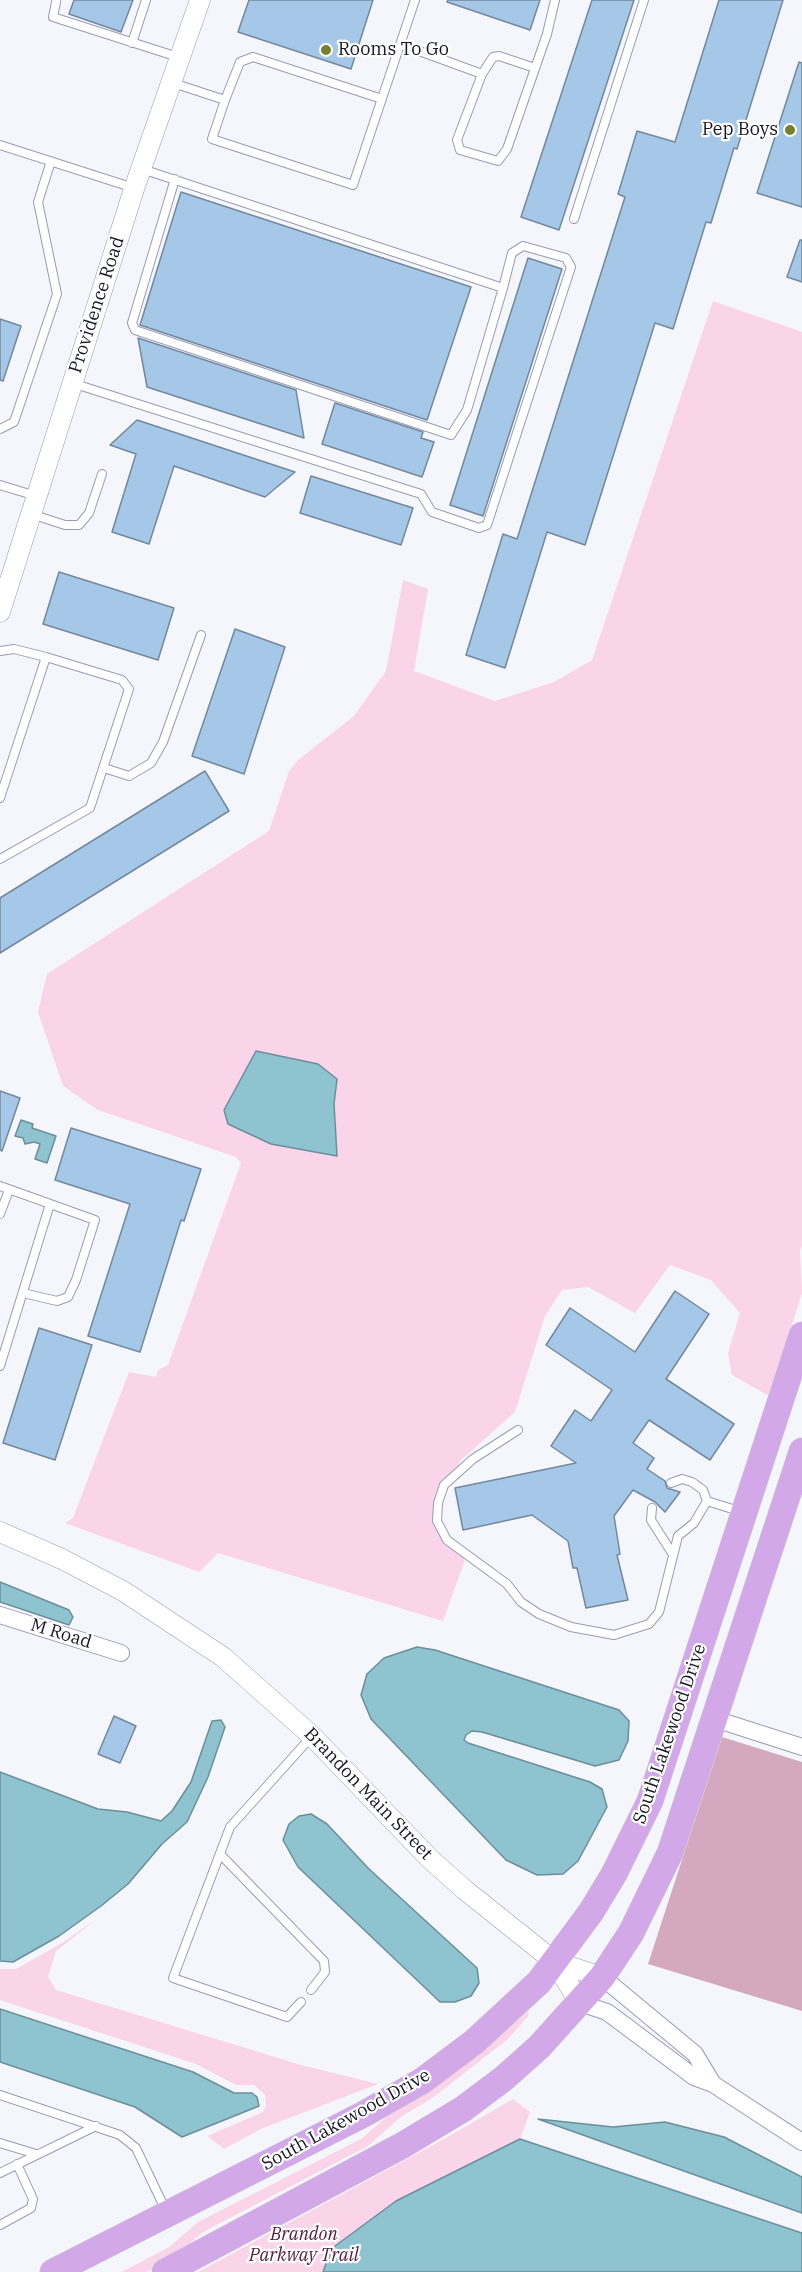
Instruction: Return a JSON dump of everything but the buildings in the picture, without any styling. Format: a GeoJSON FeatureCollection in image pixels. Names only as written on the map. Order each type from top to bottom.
{"type":"FeatureCollection","features":[{"type":"Feature","properties":{"kind":"main road","name":"South Lakewood Drive"},"geometry":{"type":"LineString","coordinates":[[52,2272],[355,2119],[422,2081],[474,2042],[521,2001],[555,1962],[591,1912],[614,1874],[650,1801],[802,1335]]}},
{"type":"Feature","properties":{"kind":"main road","name":"South Lakewood Drive"},"geometry":{"type":"LineString","coordinates":[[165,2272],[403,2145],[463,2109],[521,2064],[602,1977],[631,1933],[670,1853],[802,1451]]}},
{"type":"Feature","properties":{"kind":"street","name":"Providence Road"},"geometry":{"type":"LineString","coordinates":[[0,612],[134,189],[182,58],[200,0]]}},
{"type":"Feature","properties":{"kind":"street","name":"Brandon Main Street"},"geometry":{"type":"LineString","coordinates":[[0,1532],[103,1580],[175,1623],[260,1687],[312,1736],[430,1859],[465,1890],[555,1962],[602,1977],[696,2054],[713,2084]]}},
{"type":"Feature","properties":{"kind":"street","name":"M Road"},"geometry":{"type":"LineString","coordinates":[[0,1615],[121,1653]]}},
{"type":"Feature","properties":{"kind":"street"},"geometry":{"type":"LineString","coordinates":[[715,1719],[802,1747]]}},
{"type":"Feature","properties":{"kind":"street"},"geometry":{"type":"LineString","coordinates":[[555,1962],[580,2002]]}},
{"type":"Feature","properties":{"kind":"street","name":"Brandon Main Street"},"geometry":{"type":"LineString","coordinates":[[580,2002],[607,2012],[694,2077],[713,2084],[802,2142]]}},
{"type":"Feature","properties":{"kind":"lane"},"geometry":{"type":"LineString","coordinates":[[132,43],[146,0]]}},
{"type":"Feature","properties":{"kind":"lane"},"geometry":{"type":"LineString","coordinates":[[382,99],[253,57],[240,62],[212,139],[353,185],[382,99],[400,44],[415,0]]}},
{"type":"Feature","properties":{"kind":"lane"},"geometry":{"type":"LineString","coordinates":[[535,68],[499,56],[493,57],[482,74],[457,140],[460,150],[498,161],[507,150],[535,68],[555,0]]}},
{"type":"Feature","properties":{"kind":"lane"},"geometry":{"type":"LineString","coordinates":[[574,219],[644,0]]}},
{"type":"Feature","properties":{"kind":"lane"},"geometry":{"type":"LineString","coordinates":[[56,2],[53,17],[182,58]]}},
{"type":"Feature","properties":{"kind":"lane"},"geometry":{"type":"LineString","coordinates":[[400,44],[482,74]]}},
{"type":"Feature","properties":{"kind":"lane"},"geometry":{"type":"LineString","coordinates":[[173,83],[225,100]]}},
{"type":"Feature","properties":{"kind":"lane"},"geometry":{"type":"LineString","coordinates":[[0,145],[134,189]]}},
{"type":"Feature","properties":{"kind":"lane"},"geometry":{"type":"LineString","coordinates":[[0,429],[14,422],[57,294],[38,202],[51,161]]}},
{"type":"Feature","properties":{"kind":"lane"},"geometry":{"type":"LineString","coordinates":[[142,168],[503,288]]}},
{"type":"Feature","properties":{"kind":"lane"},"geometry":{"type":"LineString","coordinates":[[72,383],[421,494],[432,512],[479,528],[487,525],[571,267],[566,258],[523,246],[512,254],[466,410],[451,435],[135,330],[132,323],[175,179]]}},
{"type":"Feature","properties":{"kind":"lane"},"geometry":{"type":"LineString","coordinates":[[0,485],[65,525],[80,525],[89,513],[102,474]]}},
{"type":"Feature","properties":{"kind":"lane"},"geometry":{"type":"LineString","coordinates":[[104,768],[129,776],[154,758],[163,742],[201,635]]}},
{"type":"Feature","properties":{"kind":"lane"},"geometry":{"type":"LineString","coordinates":[[0,651],[14,649],[46,657],[122,680],[129,689],[90,808],[0,859]]}},
{"type":"Feature","properties":{"kind":"lane"},"geometry":{"type":"LineString","coordinates":[[0,798],[46,657]]}},
{"type":"Feature","properties":{"kind":"lane"},"geometry":{"type":"LineString","coordinates":[[0,1186],[95,1220],[76,1280],[68,1297],[57,1301],[23,1293]]}},
{"type":"Feature","properties":{"kind":"lane"},"geometry":{"type":"LineString","coordinates":[[0,1214],[9,1190]]}},
{"type":"Feature","properties":{"kind":"lane"},"geometry":{"type":"LineString","coordinates":[[0,1366],[3,1349],[50,1204]]}},
{"type":"Feature","properties":{"kind":"lane"},"geometry":{"type":"LineString","coordinates":[[518,1430],[473,1459],[444,1485],[438,1503],[437,1521],[447,1540],[507,1584],[521,1602],[539,1614],[560,1623],[614,1635],[649,1624],[659,1612],[678,1536],[694,1522],[707,1501]]}},
{"type":"Feature","properties":{"kind":"lane"},"geometry":{"type":"LineString","coordinates":[[671,1483],[682,1479],[692,1482],[703,1490],[707,1501]]}},
{"type":"Feature","properties":{"kind":"lane"},"geometry":{"type":"LineString","coordinates":[[707,1501],[744,1513]]}},
{"type":"Feature","properties":{"kind":"lane"},"geometry":{"type":"LineString","coordinates":[[652,1508],[651,1520],[672,1553]]}},
{"type":"Feature","properties":{"kind":"lane"},"geometry":{"type":"LineString","coordinates":[[301,2002],[287,2017],[173,1978],[230,1827],[312,1736]]}},
{"type":"Feature","properties":{"kind":"lane"},"geometry":{"type":"LineString","coordinates":[[220,1854],[324,1961],[326,1972],[310,1990]]}},
{"type":"Feature","properties":{"kind":"lane"},"geometry":{"type":"LineString","coordinates":[[0,2095],[120,2135],[136,2148],[168,2214]]}},
{"type":"Feature","properties":{"kind":"lane"},"geometry":{"type":"LineString","coordinates":[[0,2173],[96,2126]]}},
{"type":"Feature","properties":{"kind":"lane"},"geometry":{"type":"LineString","coordinates":[[0,2143],[36,2154]]}},
{"type":"Feature","properties":{"kind":"lane"},"geometry":{"type":"LineString","coordinates":[[0,2225],[31,2208],[33,2199],[17,2164]]}},
{"type":"Feature","properties":{"kind":"green space"},"geometry":{"type":"Polygon","coordinates":[[[713,301],[802,332],[802,1245],[800,1251],[802,1293],[769,1396],[732,1375],[728,1353],[740,1313],[711,1280],[670,1265],[635,1313],[588,1287],[562,1290],[545,1316],[515,1412],[460,1461],[446,1488],[434,1524],[465,1560],[443,1621],[218,1553],[199,1572],[65,1523],[73,1518],[129,1372],[156,1377],[158,1370],[168,1365],[241,1163],[236,1157],[98,1110],[63,1086],[38,1012],[47,974],[269,831],[289,771],[298,760],[354,716],[386,671],[403,580],[428,589],[414,671],[495,701],[554,682],[592,660],[713,301]],[[256,1051],[271,1144],[337,1156],[334,1104],[337,1079],[318,1064],[256,1051]]]}},
{"type":"Feature","properties":{"kind":"green space"},"geometry":{"type":"Polygon","coordinates":[[[98,1918],[56,1951],[48,1977],[56,1990],[301,2065],[378,2084],[263,2128],[224,2149],[207,2136],[263,2112],[266,2106],[265,2095],[254,2085],[236,2085],[196,2064],[0,2000],[0,1969],[16,1969],[62,1943],[98,1918]]]}},
{"type":"Feature","properties":{"kind":"green space"},"geometry":{"type":"Polygon","coordinates":[[[529,2011],[528,2016],[508,2039],[431,2099],[402,2116],[368,2146],[203,2232],[172,2259],[147,2272],[121,2272],[168,2248],[198,2222],[361,2139],[396,2109],[472,2058],[529,2011]]]}},
{"type":"Feature","properties":{"kind":"green space","name":"Brandon Parkway Trail"},"geometry":{"type":"Polygon","coordinates":[[[513,2099],[530,2112],[520,2139],[396,2201],[323,2272],[198,2272],[444,2139],[513,2099]]]}},
{"type":"Feature","properties":{"kind":"shaded area"},"geometry":{"type":"Polygon","coordinates":[[[722,1737],[802,1762],[802,2011],[648,1964],[722,1737]]]}},
{"type":"Feature","properties":{"kind":"water"},"geometry":{"type":"Polygon","coordinates":[[[256,1051],[318,1064],[337,1079],[334,1104],[337,1156],[271,1144],[228,1124],[224,1110],[256,1051]]]}},
{"type":"Feature","properties":{"kind":"water"},"geometry":{"type":"Polygon","coordinates":[[[21,1120],[33,1124],[32,1128],[56,1136],[47,1163],[35,1159],[40,1144],[34,1142],[25,1144],[23,1138],[15,1136],[21,1120]]]}},
{"type":"Feature","properties":{"kind":"water"},"geometry":{"type":"Polygon","coordinates":[[[0,1582],[69,1610],[73,1617],[69,1625],[0,1602],[0,1582]]]}},
{"type":"Feature","properties":{"kind":"water"},"geometry":{"type":"Polygon","coordinates":[[[417,1647],[435,1650],[619,1710],[629,1721],[628,1741],[619,1760],[595,1766],[482,1732],[472,1731],[466,1735],[464,1740],[468,1743],[590,1782],[602,1789],[607,1807],[578,1861],[563,1874],[537,1875],[506,1860],[371,1719],[361,1695],[367,1674],[384,1658],[417,1647]]]}},
{"type":"Feature","properties":{"kind":"water"},"geometry":{"type":"Polygon","coordinates":[[[221,1720],[225,1727],[208,1777],[187,1822],[162,1844],[128,1884],[101,1906],[59,1936],[13,1962],[0,1961],[0,1772],[98,1809],[127,1812],[161,1821],[172,1811],[191,1782],[212,1721],[221,1720]]]}},
{"type":"Feature","properties":{"kind":"water"},"geometry":{"type":"Polygon","coordinates":[[[311,1814],[327,1824],[369,1869],[477,1968],[479,1983],[471,1996],[455,2002],[440,2002],[298,1867],[283,1840],[289,1824],[299,1816],[311,1814]]]}},
{"type":"Feature","properties":{"kind":"water"},"geometry":{"type":"Polygon","coordinates":[[[0,2009],[193,2072],[234,2093],[252,2093],[257,2097],[259,2106],[182,2137],[135,2107],[0,2062],[0,2009]]]}},
{"type":"Feature","properties":{"kind":"water"},"geometry":{"type":"Polygon","coordinates":[[[538,2119],[613,2127],[665,2122],[724,2137],[802,2177],[802,2213],[538,2119]]]}},
{"type":"Feature","properties":{"kind":"water"},"geometry":{"type":"Polygon","coordinates":[[[520,2139],[802,2233],[802,2272],[323,2272],[331,2249],[396,2201],[520,2139]]]}},
{"type":"Feature","properties":{"kind":"place","name":"Rooms To Go"},"geometry":{"type":"Point","coordinates":[326,50]}},
{"type":"Feature","properties":{"kind":"place","name":"Pep Boys"},"geometry":{"type":"Point","coordinates":[790,130]}}]}
